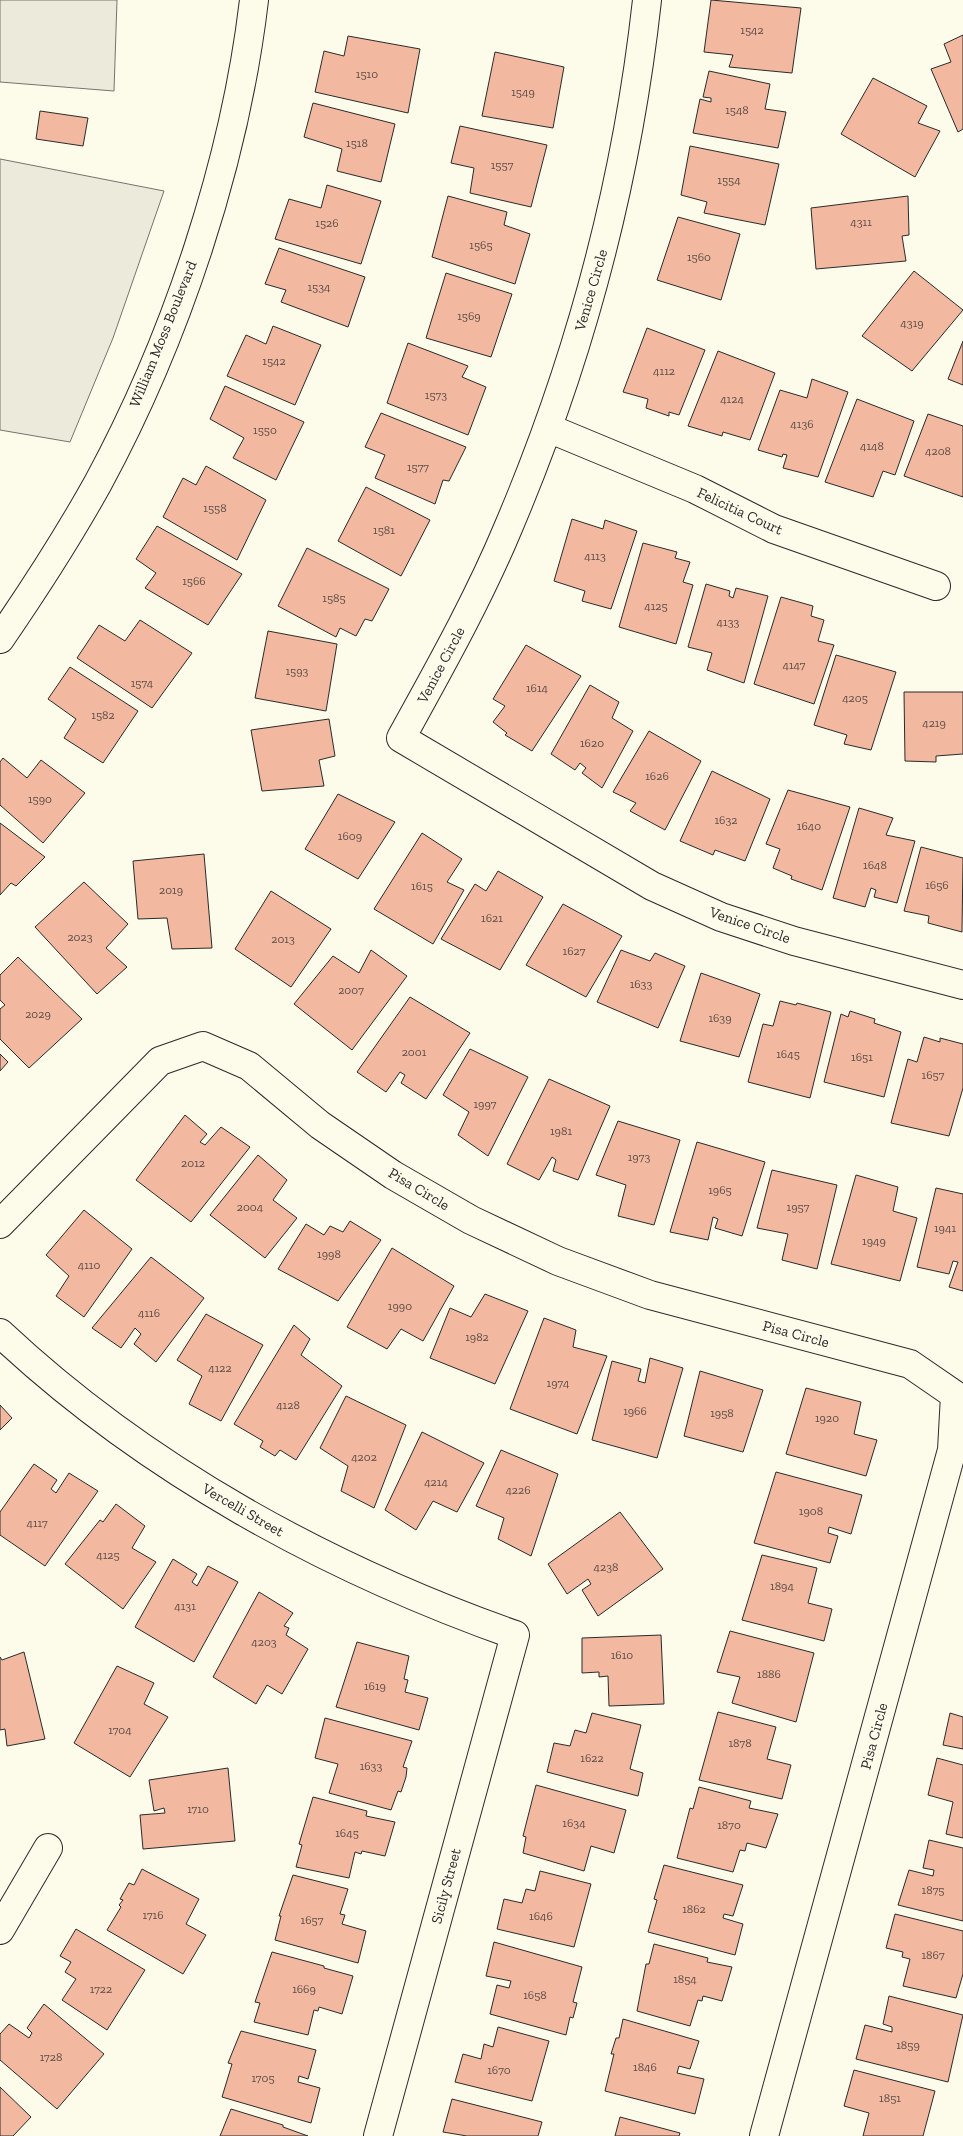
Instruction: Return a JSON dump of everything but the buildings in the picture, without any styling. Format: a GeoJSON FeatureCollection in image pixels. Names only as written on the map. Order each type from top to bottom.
{"type":"FeatureCollection","features":[{"type":"Feature","properties":{"kind":"street","name":"William Moss Boulevard"},"geometry":{"type":"LineString","coordinates":[[0,639],[45,573],[98,482],[137,403],[177,306],[211,206],[230,133],[254,0]]}},
{"type":"Feature","properties":{"kind":"street","name":"Venice Circle"},"geometry":{"type":"LineString","coordinates":[[647,0],[641,59],[621,173],[594,282],[548,428],[508,528],[457,637],[401,738],[652,886],[721,917],[794,940],[963,985]]}},
{"type":"Feature","properties":{"kind":"street","name":"Felicitia Court"},"geometry":{"type":"LineString","coordinates":[[548,428],[695,489],[774,529],[936,586]]}},
{"type":"Feature","properties":{"kind":"street","name":"Pisa Circle"},"geometry":{"type":"LineString","coordinates":[[0,1224],[160,1061],[203,1046],[249,1066],[320,1125],[393,1175],[471,1220],[558,1261],[650,1295],[910,1364],[955,1395],[952,1450],[764,2136]]}},
{"type":"Feature","properties":{"kind":"street","name":"Vercelli Street"},"geometry":{"type":"LineString","coordinates":[[0,1333],[96,1413],[184,1476],[278,1532],[377,1581],[515,1635]]}},
{"type":"Feature","properties":{"kind":"street","name":"Sicily Street"},"geometry":{"type":"LineString","coordinates":[[378,2136],[515,1635]]}},
{"type":"Feature","properties":{"kind":"street"},"geometry":{"type":"LineString","coordinates":[[0,1930],[48,1848]]}},
{"type":"Feature","properties":{"kind":"shaded area"},"geometry":{"type":"Polygon","coordinates":[[[0,0],[117,0],[114,91],[0,82],[0,0]]]}},
{"type":"Feature","properties":{"kind":"shaded area"},"geometry":{"type":"Polygon","coordinates":[[[0,159],[164,191],[113,338],[70,442],[0,430],[0,159]]]}}]}
